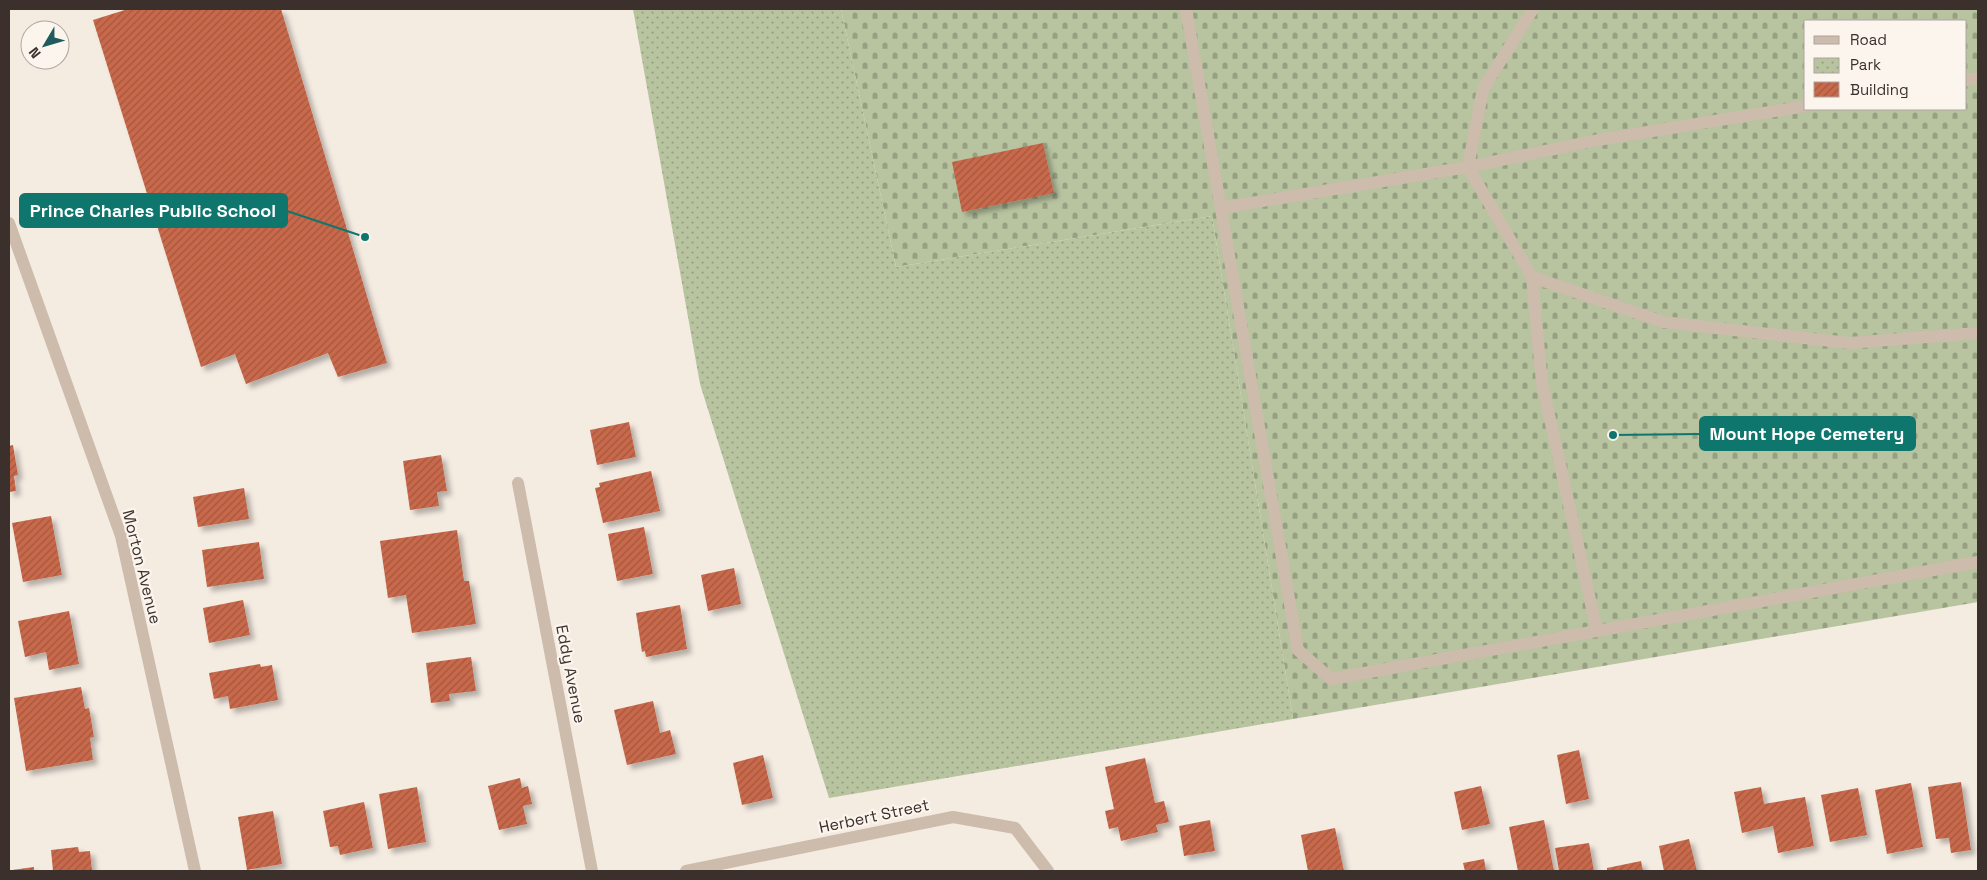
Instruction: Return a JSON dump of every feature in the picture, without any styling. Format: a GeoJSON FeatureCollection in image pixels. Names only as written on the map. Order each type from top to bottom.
{"type":"FeatureCollection","features":[{"type":"Feature","properties":{"kind":"street"},"geometry":{"type":"LineString","coordinates":[[1186,9],[1298,650],[1331,679],[1978,562]]}},
{"type":"Feature","properties":{"kind":"street"},"geometry":{"type":"LineString","coordinates":[[1533,9],[1483,89],[1468,166],[1532,277],[1542,383],[1597,631]]}},
{"type":"Feature","properties":{"kind":"street"},"geometry":{"type":"LineString","coordinates":[[1221,208],[1468,166],[1598,140],[1804,106]]}},
{"type":"Feature","properties":{"kind":"street","name":"Morton Avenue"},"geometry":{"type":"LineString","coordinates":[[9,223],[120,536],[195,871]]}},
{"type":"Feature","properties":{"kind":"street"},"geometry":{"type":"LineString","coordinates":[[1532,277],[1663,322],[1849,343],[1978,333]]}},
{"type":"Feature","properties":{"kind":"street","name":"Eddy Avenue"},"geometry":{"type":"LineString","coordinates":[[518,483],[592,871]]}},
{"type":"Feature","properties":{"kind":"street","name":"Herbert Street"},"geometry":{"type":"LineString","coordinates":[[686,871],[953,817],[1015,828],[1048,871]]}},
{"type":"Feature","properties":{"kind":"green space"},"geometry":{"type":"Polygon","coordinates":[[[633,9],[841,9],[896,267],[1212,216],[1293,719],[829,798],[700,384],[633,9]]]}},
{"type":"Feature","properties":{"kind":"green space"},"geometry":{"type":"Polygon","coordinates":[[[841,9],[1978,9],[1978,602],[1293,719],[1212,216],[896,267],[841,9]]]}},
{"type":"Feature","properties":{"kind":"building"},"geometry":{"type":"Polygon","coordinates":[[[128,9],[281,9],[387,363],[338,377],[328,353],[246,384],[235,354],[201,367],[93,20],[128,9]]]}},
{"type":"Feature","properties":{"kind":"building"},"geometry":{"type":"Polygon","coordinates":[[[1043,143],[1054,193],[962,212],[952,162],[1043,143]]]}},
{"type":"Feature","properties":{"kind":"building"},"geometry":{"type":"Polygon","coordinates":[[[629,422],[636,457],[597,465],[590,430],[629,422]]]}},
{"type":"Feature","properties":{"kind":"building"},"geometry":{"type":"Polygon","coordinates":[[[13,445],[18,475],[14,476],[16,491],[9,492],[9,446],[13,445]]]}},
{"type":"Feature","properties":{"kind":"building"},"geometry":{"type":"Polygon","coordinates":[[[441,455],[447,491],[437,492],[439,506],[410,510],[403,461],[441,455]]]}},
{"type":"Feature","properties":{"kind":"building"},"geometry":{"type":"Polygon","coordinates":[[[651,471],[660,511],[603,523],[595,488],[600,487],[599,483],[651,471]]]}},
{"type":"Feature","properties":{"kind":"building"},"geometry":{"type":"Polygon","coordinates":[[[244,488],[249,519],[198,527],[193,497],[244,488]]]}},
{"type":"Feature","properties":{"kind":"building"},"geometry":{"type":"Polygon","coordinates":[[[51,516],[62,575],[23,582],[12,523],[51,516]]]}},
{"type":"Feature","properties":{"kind":"building"},"geometry":{"type":"Polygon","coordinates":[[[644,527],[653,574],[617,581],[608,534],[644,527]]]}},
{"type":"Feature","properties":{"kind":"building"},"geometry":{"type":"Polygon","coordinates":[[[457,530],[464,581],[469,581],[476,624],[412,633],[406,595],[388,598],[380,541],[457,530]]]}},
{"type":"Feature","properties":{"kind":"building"},"geometry":{"type":"Polygon","coordinates":[[[259,542],[264,579],[207,587],[202,550],[259,542]]]}},
{"type":"Feature","properties":{"kind":"building"},"geometry":{"type":"Polygon","coordinates":[[[734,568],[741,604],[708,611],[701,575],[734,568]]]}},
{"type":"Feature","properties":{"kind":"building"},"geometry":{"type":"Polygon","coordinates":[[[243,600],[250,635],[209,643],[203,608],[243,600]]]}},
{"type":"Feature","properties":{"kind":"building"},"geometry":{"type":"Polygon","coordinates":[[[680,605],[687,649],[646,657],[645,651],[642,652],[636,613],[680,605]]]}},
{"type":"Feature","properties":{"kind":"building"},"geometry":{"type":"Polygon","coordinates":[[[69,611],[79,664],[49,670],[46,652],[25,657],[18,621],[69,611]]]}},
{"type":"Feature","properties":{"kind":"building"},"geometry":{"type":"Polygon","coordinates":[[[471,657],[476,691],[449,694],[450,701],[431,703],[426,663],[471,657]]]}},
{"type":"Feature","properties":{"kind":"building"},"geometry":{"type":"Polygon","coordinates":[[[260,664],[261,667],[272,665],[278,700],[230,709],[228,696],[214,699],[209,673],[260,664]]]}},
{"type":"Feature","properties":{"kind":"building"},"geometry":{"type":"Polygon","coordinates":[[[81,687],[85,709],[89,708],[94,737],[90,738],[93,760],[26,771],[14,698],[81,687]]]}},
{"type":"Feature","properties":{"kind":"building"},"geometry":{"type":"Polygon","coordinates":[[[653,701],[660,733],[670,730],[676,754],[627,765],[614,710],[653,701]]]}},
{"type":"Feature","properties":{"kind":"building"},"geometry":{"type":"Polygon","coordinates":[[[1579,750],[1589,799],[1566,804],[1557,755],[1579,750]]]}},
{"type":"Feature","properties":{"kind":"building"},"geometry":{"type":"Polygon","coordinates":[[[763,755],[773,798],[742,805],[733,763],[763,755]]]}},
{"type":"Feature","properties":{"kind":"building"},"geometry":{"type":"Polygon","coordinates":[[[1145,758],[1155,803],[1164,801],[1169,822],[1156,825],[1158,832],[1121,841],[1118,827],[1109,829],[1105,811],[1114,809],[1105,767],[1145,758]]]}},
{"type":"Feature","properties":{"kind":"building"},"geometry":{"type":"Polygon","coordinates":[[[520,778],[522,788],[528,786],[532,804],[523,806],[527,824],[499,830],[488,786],[520,778]]]}},
{"type":"Feature","properties":{"kind":"building"},"geometry":{"type":"Polygon","coordinates":[[[1961,782],[1971,850],[1951,853],[1949,838],[1936,839],[1928,787],[1961,782]]]}},
{"type":"Feature","properties":{"kind":"building"},"geometry":{"type":"Polygon","coordinates":[[[1911,783],[1923,847],[1887,854],[1875,790],[1911,783]]]}},
{"type":"Feature","properties":{"kind":"building"},"geometry":{"type":"Polygon","coordinates":[[[1481,786],[1490,824],[1462,830],[1454,792],[1481,786]]]}},
{"type":"Feature","properties":{"kind":"building"},"geometry":{"type":"Polygon","coordinates":[[[417,787],[426,842],[388,849],[379,794],[417,787]]]}},
{"type":"Feature","properties":{"kind":"building"},"geometry":{"type":"Polygon","coordinates":[[[1761,787],[1764,804],[1805,797],[1814,846],[1778,853],[1773,826],[1742,833],[1734,792],[1761,787]]]}},
{"type":"Feature","properties":{"kind":"building"},"geometry":{"type":"Polygon","coordinates":[[[1858,788],[1867,835],[1830,842],[1821,795],[1858,788]]]}},
{"type":"Feature","properties":{"kind":"building"},"geometry":{"type":"Polygon","coordinates":[[[364,802],[373,848],[340,855],[338,846],[330,847],[323,811],[364,802]]]}},
{"type":"Feature","properties":{"kind":"building"},"geometry":{"type":"Polygon","coordinates":[[[273,811],[282,864],[247,870],[238,817],[273,811]]]}},
{"type":"Feature","properties":{"kind":"building"},"geometry":{"type":"Polygon","coordinates":[[[1210,820],[1215,851],[1184,856],[1179,826],[1210,820]]]}},
{"type":"Feature","properties":{"kind":"building"},"geometry":{"type":"Polygon","coordinates":[[[1544,820],[1554,871],[1518,871],[1509,827],[1544,820]]]}},
{"type":"Feature","properties":{"kind":"building"},"geometry":{"type":"Polygon","coordinates":[[[1335,828],[1344,871],[1308,871],[1301,835],[1335,828]]]}},
{"type":"Feature","properties":{"kind":"building"},"geometry":{"type":"Polygon","coordinates":[[[1689,839],[1697,871],[1664,871],[1659,846],[1689,839]]]}},
{"type":"Feature","properties":{"kind":"building"},"geometry":{"type":"Polygon","coordinates":[[[1589,843],[1594,871],[1559,871],[1555,848],[1589,843]]]}},
{"type":"Feature","properties":{"kind":"building"},"geometry":{"type":"Polygon","coordinates":[[[78,847],[79,852],[90,851],[92,871],[53,871],[51,850],[78,847]]]}},
{"type":"Feature","properties":{"kind":"building"},"geometry":{"type":"Polygon","coordinates":[[[1484,859],[1486,871],[1465,871],[1463,863],[1484,859]]]}},
{"type":"Feature","properties":{"kind":"building"},"geometry":{"type":"Polygon","coordinates":[[[1641,861],[1643,871],[1607,871],[1607,868],[1641,861]]]}},
{"type":"Feature","properties":{"kind":"building"},"geometry":{"type":"Polygon","coordinates":[[[34,867],[34,871],[12,871],[12,870],[34,867]]]}},
{"type":"Feature","properties":{"kind":"place","name":"Prince Charles Public School"},"geometry":{"type":"Point","coordinates":[365,237]}},
{"type":"Feature","properties":{"kind":"place","name":"Mount Hope Cemetery"},"geometry":{"type":"Point","coordinates":[1613,435]}}]}
